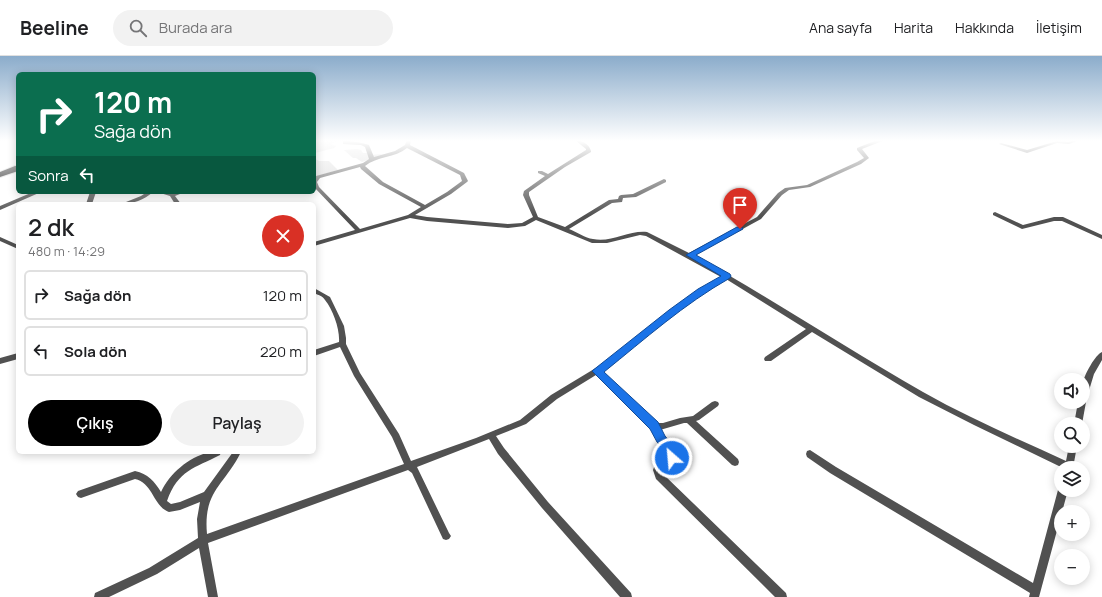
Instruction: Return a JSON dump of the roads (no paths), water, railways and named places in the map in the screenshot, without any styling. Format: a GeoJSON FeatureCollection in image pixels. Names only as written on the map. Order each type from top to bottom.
{"type":"FeatureCollection","features":[{"type":"Feature","properties":{"kind":"highway"},"geometry":{"type":"LineString","coordinates":[[0,170],[14,165]]}},
{"type":"Feature","properties":{"kind":"highway"},"geometry":{"type":"LineString","coordinates":[[0,175],[16,169]]}},
{"type":"Feature","properties":{"kind":"street"},"geometry":{"type":"LineString","coordinates":[[316,179],[359,165]]}},
{"type":"Feature","properties":{"kind":"street"},"geometry":{"type":"LineString","coordinates":[[363,165],[363,168],[382,183],[425,207]]}},
{"type":"Feature","properties":{"kind":"street"},"geometry":{"type":"LineString","coordinates":[[316,243],[410,216],[462,185],[465,178],[462,174],[447,165]]}},
{"type":"Feature","properties":{"kind":"street"},"geometry":{"type":"LineString","coordinates":[[536,218],[526,195],[527,191],[566,165]]}},
{"type":"Feature","properties":{"kind":"street"},"geometry":{"type":"LineString","coordinates":[[690,255],[759,218],[780,194],[787,189],[808,186],[854,165]]}},
{"type":"Feature","properties":{"kind":"street"},"geometry":{"type":"LineString","coordinates":[[540,172],[549,176]]}},
{"type":"Feature","properties":{"kind":"street"},"geometry":{"type":"LineString","coordinates":[[565,228],[611,202],[620,201],[621,197],[634,196],[664,181]]}},
{"type":"Feature","properties":{"kind":"street"},"geometry":{"type":"LineString","coordinates":[[316,186],[360,231]]}},
{"type":"Feature","properties":{"kind":"street"},"geometry":{"type":"LineString","coordinates":[[0,208],[33,194]]}},
{"type":"Feature","properties":{"kind":"street"},"geometry":{"type":"LineString","coordinates":[[129,202],[147,194]]}},
{"type":"Feature","properties":{"kind":"street"},"geometry":{"type":"LineString","coordinates":[[168,194],[175,194]]}},
{"type":"Feature","properties":{"kind":"street"},"geometry":{"type":"LineString","coordinates":[[172,195],[177,202]]}},
{"type":"Feature","properties":{"kind":"street"},"geometry":{"type":"LineString","coordinates":[[995,214],[1022,227],[1054,219],[1063,219],[1102,237]]}},
{"type":"Feature","properties":{"kind":"street"},"geometry":{"type":"LineString","coordinates":[[410,216],[427,219],[508,226],[523,225],[536,218],[565,228],[585,238],[599,242],[643,233],[690,255],[727,276],[811,329],[922,394],[973,421],[1056,461]]}},
{"type":"Feature","properties":{"kind":"street"},"geometry":{"type":"LineString","coordinates":[[0,239],[16,246]]}},
{"type":"Feature","properties":{"kind":"street"},"geometry":{"type":"LineString","coordinates":[[99,597],[119,586],[153,571],[189,547],[204,540],[409,466],[523,422],[548,401],[597,371],[701,291],[727,276]]}},
{"type":"Feature","properties":{"kind":"street"},"geometry":{"type":"LineString","coordinates":[[316,291],[327,297],[340,323],[343,334],[342,344],[357,374],[396,436],[409,466],[415,470],[446,536]]}},
{"type":"Feature","properties":{"kind":"street"},"geometry":{"type":"LineString","coordinates":[[768,359],[811,329]]}},
{"type":"Feature","properties":{"kind":"street"},"geometry":{"type":"LineString","coordinates":[[316,351],[342,344]]}},
{"type":"Feature","properties":{"kind":"street"},"geometry":{"type":"LineString","coordinates":[[1090,379],[1102,355]]}},
{"type":"Feature","properties":{"kind":"street"},"geometry":{"type":"LineString","coordinates":[[0,361],[16,357]]}},
{"type":"Feature","properties":{"kind":"street"},"geometry":{"type":"LineString","coordinates":[[597,371],[654,426],[661,439],[673,453],[672,458],[658,470],[659,476],[782,597]]}},
{"type":"Feature","properties":{"kind":"street"},"geometry":{"type":"LineString","coordinates":[[654,426],[662,428],[682,420],[696,418],[715,404]]}},
{"type":"Feature","properties":{"kind":"street"},"geometry":{"type":"LineString","coordinates":[[688,420],[735,462]]}},
{"type":"Feature","properties":{"kind":"street"},"geometry":{"type":"LineString","coordinates":[[491,435],[501,451],[545,505],[627,597]]}},
{"type":"Feature","properties":{"kind":"street"},"geometry":{"type":"LineString","coordinates":[[162,503],[170,483],[177,474],[198,460],[212,454]]}},
{"type":"Feature","properties":{"kind":"street"},"geometry":{"type":"LineString","coordinates":[[213,597],[204,540],[202,509],[208,495],[232,462],[236,454]]}},
{"type":"Feature","properties":{"kind":"street"},"geometry":{"type":"LineString","coordinates":[[810,454],[846,478],[1035,594],[1061,497]]}},
{"type":"Feature","properties":{"kind":"street"},"geometry":{"type":"LineString","coordinates":[[81,494],[121,479],[135,475],[142,475],[147,479],[162,503],[169,508],[180,506],[208,495]]}}]}
